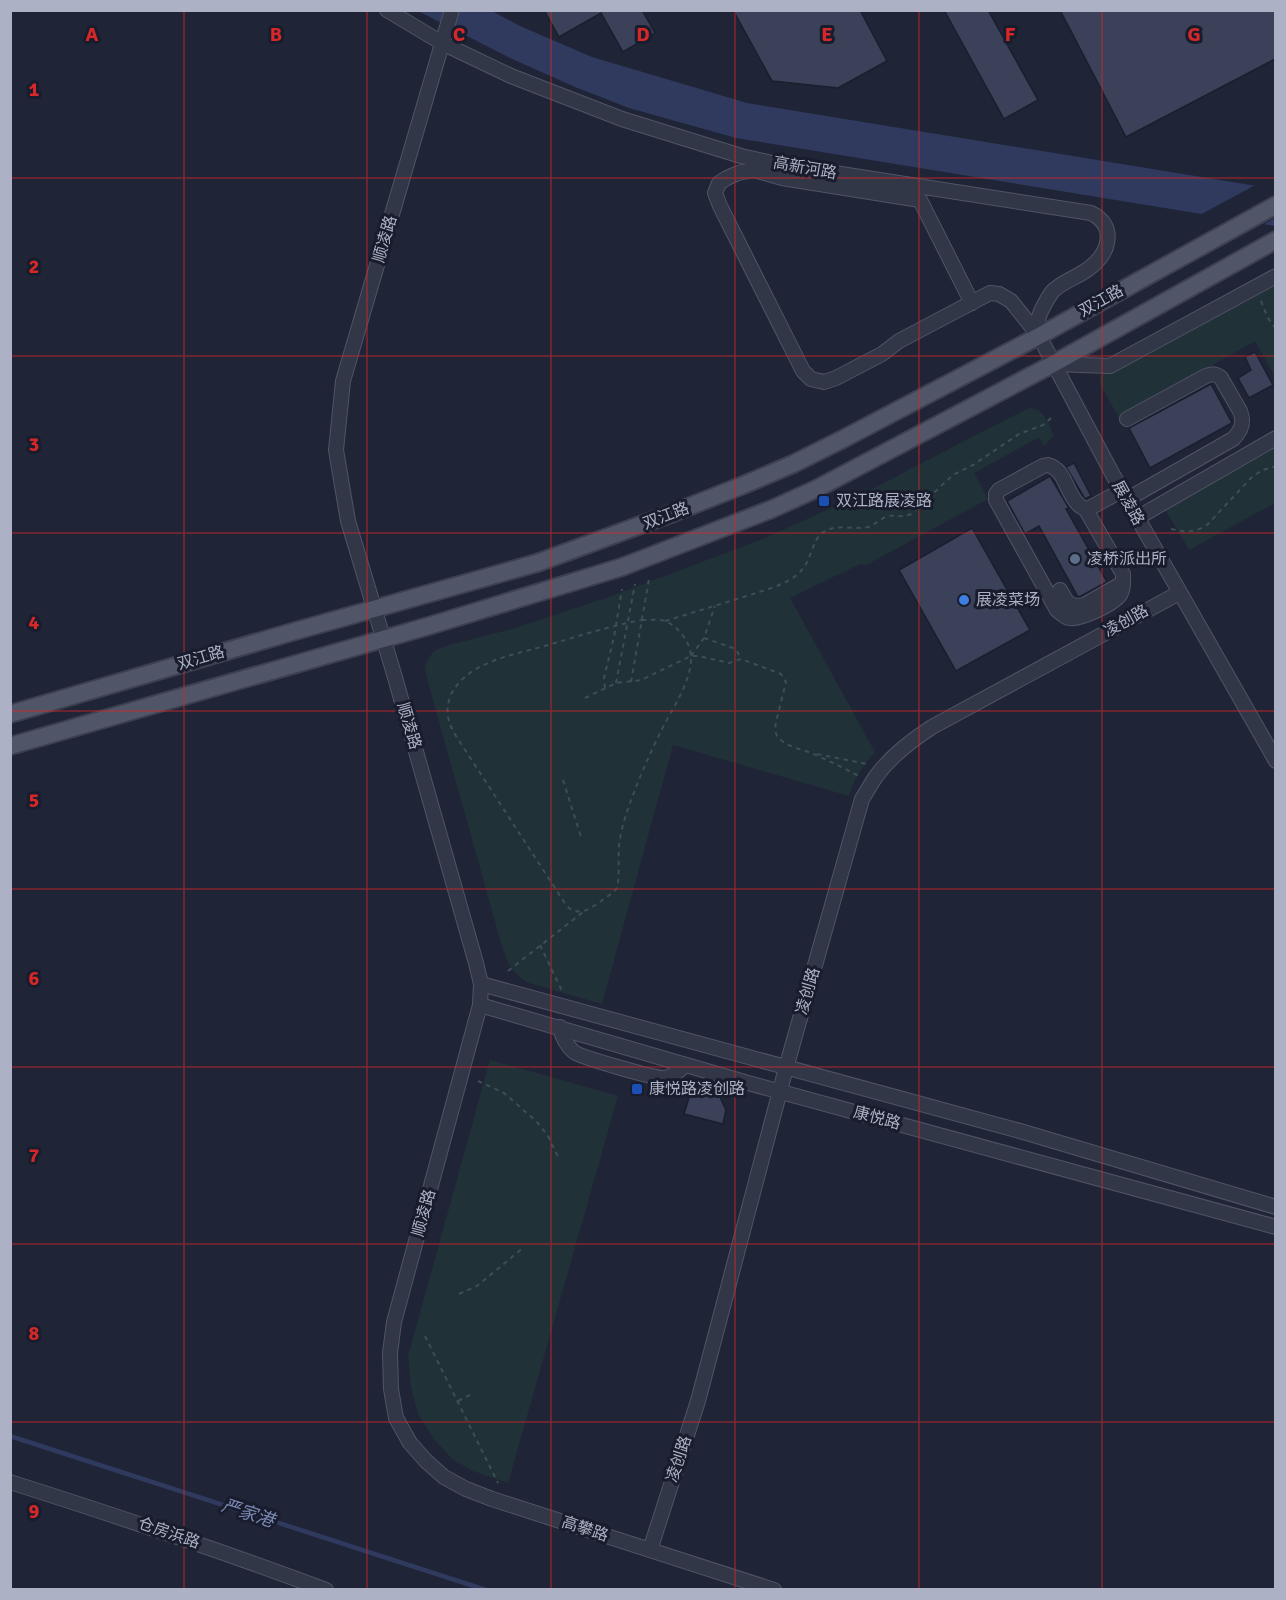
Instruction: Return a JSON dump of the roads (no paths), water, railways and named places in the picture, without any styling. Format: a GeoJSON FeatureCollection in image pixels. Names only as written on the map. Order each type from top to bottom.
{"type":"FeatureCollection","features":[{"type":"Feature","properties":{"kind":"main road","name":"双江路"},"geometry":{"type":"LineString","coordinates":[[10,714],[537,563],[674,513],[793,464],[823,449],[1039,336],[1275,205]]}},
{"type":"Feature","properties":{"kind":"main road","name":"双江路"},"geometry":{"type":"LineString","coordinates":[[10,746],[383,639],[622,567],[772,509],[816,489],[1053,364],[1273,242]]}},
{"type":"Feature","properties":{"kind":"street","name":"高新河路"},"geometry":{"type":"LineString","coordinates":[[387,10],[442,43],[511,76],[622,119],[741,156],[777,164],[1091,213],[1099,217],[1107,226],[1108,233],[1102,254],[1092,266],[1061,284],[1051,293],[1038,320],[1039,336]]}},
{"type":"Feature","properties":{"kind":"street","name":"顺凌路"},"geometry":{"type":"LineString","coordinates":[[410,1443],[396,1418],[391,1389],[390,1353],[394,1322],[480,1005],[481,984],[375,608],[348,521],[336,450],[344,381],[452,10]]}},
{"type":"Feature","properties":{"kind":"street"},"geometry":{"type":"LineString","coordinates":[[754,170],[783,178],[920,200],[972,303],[899,341],[882,354],[836,378],[824,382],[811,379],[803,371],[720,206],[715,193],[719,183],[738,173],[754,170]]}},
{"type":"Feature","properties":{"kind":"street"},"geometry":{"type":"LineString","coordinates":[[1053,364],[1110,366],[1275,276]]}},
{"type":"Feature","properties":{"kind":"street","name":"展凌路"},"geometry":{"type":"LineString","coordinates":[[972,303],[990,293],[999,294],[1011,301],[1039,336],[1124,495],[1275,761]]}},
{"type":"Feature","properties":{"kind":"street"},"geometry":{"type":"LineString","coordinates":[[1086,510],[1124,495],[1233,440],[1242,425],[1240,411],[1221,378],[1212,374],[1127,419]]}},
{"type":"Feature","properties":{"kind":"street"},"geometry":{"type":"LineString","coordinates":[[1137,518],[1275,438]]}},
{"type":"Feature","properties":{"kind":"street"},"geometry":{"type":"LineString","coordinates":[[1048,465],[1060,472],[1077,504],[1086,510],[1120,568],[1122,593],[1118,598],[1097,609],[1071,618],[1057,610],[998,506],[996,494],[999,490],[1042,466],[1048,465]]}},
{"type":"Feature","properties":{"kind":"street"},"geometry":{"type":"LineString","coordinates":[[1060,590],[1068,603],[1076,607],[1084,605],[1123,583]]}},
{"type":"Feature","properties":{"kind":"street","name":"凌创路"},"geometry":{"type":"LineString","coordinates":[[650,1550],[698,1401],[786,1068],[862,799],[877,775],[894,756],[932,727],[1179,593]]}},
{"type":"Feature","properties":{"kind":"street","name":"康悦路"},"geometry":{"type":"LineString","coordinates":[[481,984],[1020,1131],[1275,1208]]}},
{"type":"Feature","properties":{"kind":"street","name":"康悦路"},"geometry":{"type":"LineString","coordinates":[[480,1005],[685,1065],[1275,1227]]}},
{"type":"Feature","properties":{"kind":"street"},"geometry":{"type":"LineString","coordinates":[[560,1028],[565,1042],[575,1053],[641,1074],[668,1078],[685,1065]]}},
{"type":"Feature","properties":{"kind":"street","name":"高攀路"},"geometry":{"type":"LineString","coordinates":[[410,1443],[444,1477],[492,1500],[774,1590]]}},
{"type":"Feature","properties":{"kind":"street","name":"仓房浜路"},"geometry":{"type":"LineString","coordinates":[[10,1482],[237,1556],[326,1590]]}},
{"type":"Feature","properties":{"kind":"water"},"geometry":{"type":"Polygon","coordinates":[[[418,11],[492,11],[520,26],[592,57],[747,103],[1275,189],[1275,226],[736,138],[629,108],[575,87],[510,58],[418,11]]]}},
{"type":"Feature","properties":{"kind":"waterway","name":"严家港"},"geometry":{"type":"LineString","coordinates":[[10,1436],[486,1590]]}},
{"type":"Feature","properties":{"kind":"place","name":"双江路展凌路"},"geometry":{"type":"Point","coordinates":[824,501]}},
{"type":"Feature","properties":{"kind":"place","name":"凌桥派出所"},"geometry":{"type":"Point","coordinates":[1075,559]}},
{"type":"Feature","properties":{"kind":"place","name":"展凌菜场"},"geometry":{"type":"Point","coordinates":[964,600]}},
{"type":"Feature","properties":{"kind":"place","name":"康悦路凌创路"},"geometry":{"type":"Point","coordinates":[637,1089]}}]}
